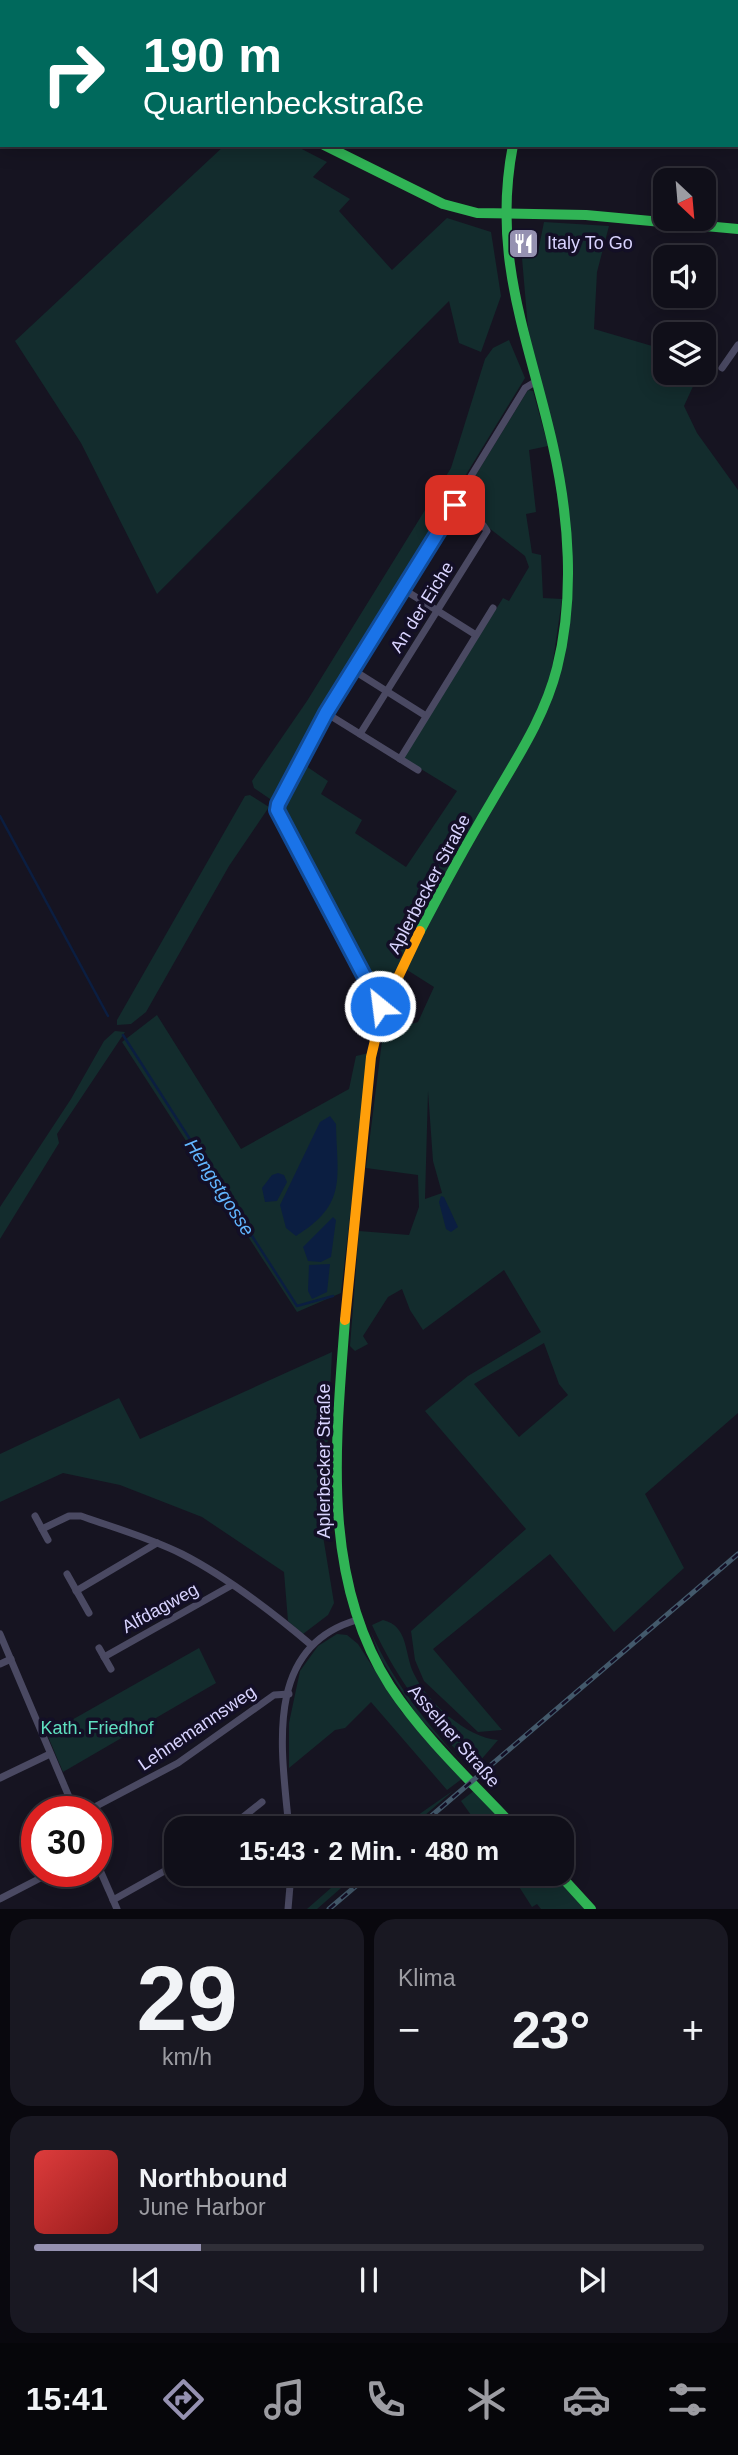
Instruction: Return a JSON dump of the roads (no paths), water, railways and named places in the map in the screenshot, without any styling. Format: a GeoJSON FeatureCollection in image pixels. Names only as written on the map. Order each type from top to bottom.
{"type":"FeatureCollection","features":[{"type":"Feature","properties":{"kind":"main road"},"geometry":{"type":"LineString","coordinates":[[328,147],[443,204],[477,213],[586,215],[738,229]]}},
{"type":"Feature","properties":{"kind":"main road","name":"Aplerbecker Straße"},"geometry":{"type":"LineString","coordinates":[[357,1620],[348,1594],[338,1539],[342,1339],[372,1046],[383,1008],[477,827],[535,731],[553,685],[565,608],[567,533],[559,471],[520,333],[505,215],[506,177],[513,147]]}},
{"type":"Feature","properties":{"kind":"main road","name":"Asselner Straße"},"geometry":{"type":"LineString","coordinates":[[357,1620],[385,1678],[404,1705],[504,1816]]}},
{"type":"Feature","properties":{"kind":"main road"},"geometry":{"type":"LineString","coordinates":[[570,1886],[590,1909]]}},
{"type":"Feature","properties":{"kind":"street"},"geometry":{"type":"LineString","coordinates":[[723,368],[738,345]]}},
{"type":"Feature","properties":{"kind":"street"},"geometry":{"type":"LineString","coordinates":[[383,1008],[371,992],[277,810],[326,713],[525,388],[535,382]]}},
{"type":"Feature","properties":{"kind":"street","name":"An der Eiche"},"geometry":{"type":"LineString","coordinates":[[360,734],[487,531],[483,525],[455,505]]}},
{"type":"Feature","properties":{"kind":"street"},"geometry":{"type":"LineString","coordinates":[[403,589],[476,635]]}},
{"type":"Feature","properties":{"kind":"street"},"geometry":{"type":"LineString","coordinates":[[400,759],[493,608]]}},
{"type":"Feature","properties":{"kind":"street"},"geometry":{"type":"LineString","coordinates":[[353,670],[426,716]]}},
{"type":"Feature","properties":{"kind":"street"},"geometry":{"type":"LineString","coordinates":[[326,713],[418,770]]}},
{"type":"Feature","properties":{"kind":"street"},"geometry":{"type":"LineString","coordinates":[[35,1516],[48,1540]]}},
{"type":"Feature","properties":{"kind":"street"},"geometry":{"type":"LineString","coordinates":[[42,1529],[69,1516],[81,1516],[158,1543],[184,1555],[232,1585],[310,1644]]}},
{"type":"Feature","properties":{"kind":"street"},"geometry":{"type":"LineString","coordinates":[[76,1591],[158,1543]]}},
{"type":"Feature","properties":{"kind":"street"},"geometry":{"type":"LineString","coordinates":[[67,1574],[89,1613]]}},
{"type":"Feature","properties":{"kind":"street","name":"Alfdagweg"},"geometry":{"type":"LineString","coordinates":[[104,1657],[232,1585]]}},
{"type":"Feature","properties":{"kind":"street"},"geometry":{"type":"LineString","coordinates":[[288,1816],[281,1748],[289,1694],[300,1657],[310,1644],[331,1629],[357,1620]]}},
{"type":"Feature","properties":{"kind":"street"},"geometry":{"type":"LineString","coordinates":[[0,1634],[68,1796]]}},
{"type":"Feature","properties":{"kind":"street"},"geometry":{"type":"LineString","coordinates":[[99,1648],[111,1669]]}},
{"type":"Feature","properties":{"kind":"street"},"geometry":{"type":"LineString","coordinates":[[0,1664],[11,1659]]}},
{"type":"Feature","properties":{"kind":"street","name":"Lehnemannsweg"},"geometry":{"type":"LineString","coordinates":[[112,1798],[178,1763],[266,1700],[279,1693],[289,1694]]}},
{"type":"Feature","properties":{"kind":"street"},"geometry":{"type":"LineString","coordinates":[[0,1778],[50,1754]]}},
{"type":"Feature","properties":{"kind":"street"},"geometry":{"type":"LineString","coordinates":[[244,1816],[262,1802]]}},
{"type":"Feature","properties":{"kind":"street"},"geometry":{"type":"LineString","coordinates":[[113,1900],[164,1871]]}},
{"type":"Feature","properties":{"kind":"street"},"geometry":{"type":"LineString","coordinates":[[288,1909],[289,1886]]}},
{"type":"Feature","properties":{"kind":"street"},"geometry":{"type":"LineString","coordinates":[[0,1899],[23,1887]]}},
{"type":"Feature","properties":{"kind":"street"},"geometry":{"type":"LineString","coordinates":[[107,1887],[117,1909]]}},
{"type":"Feature","properties":{"kind":"water"},"geometry":{"type":"Polygon","coordinates":[[[330,1116],[336,1124],[336,1188],[324,1213],[296,1236],[286,1228],[280,1205],[320,1122],[330,1116]]]}},
{"type":"Feature","properties":{"kind":"water"},"geometry":{"type":"Polygon","coordinates":[[[272,1175],[284,1175],[287,1182],[277,1201],[265,1202],[262,1188],[272,1175]]]}},
{"type":"Feature","properties":{"kind":"water"},"geometry":{"type":"Polygon","coordinates":[[[441,1196],[444,1197],[458,1227],[451,1232],[446,1229],[439,1202],[441,1196]]]}},
{"type":"Feature","properties":{"kind":"water"},"geometry":{"type":"Polygon","coordinates":[[[333,1217],[336,1220],[331,1257],[321,1262],[308,1261],[303,1247],[333,1217]]]}},
{"type":"Feature","properties":{"kind":"water"},"geometry":{"type":"Polygon","coordinates":[[[330,1264],[327,1292],[312,1299],[308,1291],[309,1265],[330,1264]]]}},
{"type":"Feature","properties":{"kind":"waterway","name":"Hengstgosse"},"geometry":{"type":"LineString","coordinates":[[0,816],[108,1016]]}},
{"type":"Feature","properties":{"kind":"waterway","name":"Hengstgosse"},"geometry":{"type":"LineString","coordinates":[[123,1035],[297,1306],[333,1296]]}},
{"type":"Feature","properties":{"kind":"railway"},"geometry":{"type":"LineString","coordinates":[[431,1816],[738,1554]]}},
{"type":"Feature","properties":{"kind":"railway"},"geometry":{"type":"LineString","coordinates":[[329,1909],[356,1886]]}},
{"type":"Feature","properties":{"kind":"place","name":"Italy To Go"},"geometry":{"type":"Point","coordinates":[524,243]}},
{"type":"Feature","properties":{"kind":"park label","name":"Kath. Friedhof"},"geometry":{"type":"Point","coordinates":[97,1728]}}]}
